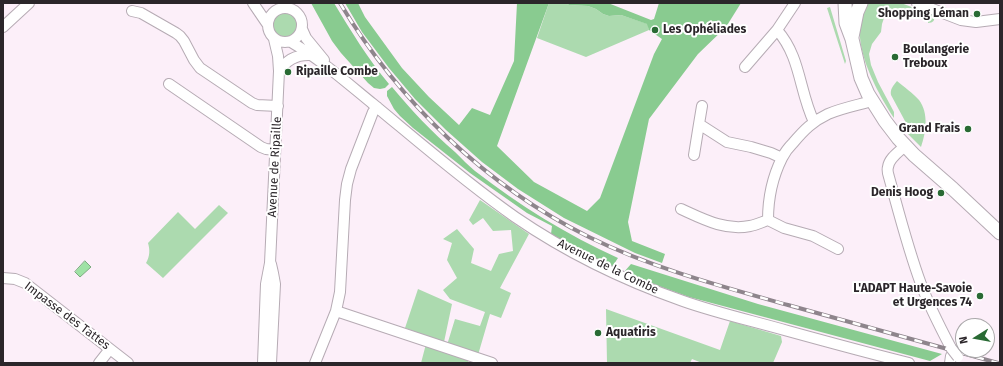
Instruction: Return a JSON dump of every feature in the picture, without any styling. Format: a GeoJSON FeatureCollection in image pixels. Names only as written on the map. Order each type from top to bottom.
{"type":"FeatureCollection","features":[{"type":"Feature","properties":{"kind":"main road"},"geometry":{"type":"LineString","coordinates":[[845,3],[846,23],[852,39],[862,78],[872,101],[888,126],[905,146],[1000,233]]}},
{"type":"Feature","properties":{"kind":"main road"},"geometry":{"type":"LineString","coordinates":[[852,39],[856,12],[861,3]]}},
{"type":"Feature","properties":{"kind":"street"},"geometry":{"type":"LineString","coordinates":[[3,27],[29,3]]}},
{"type":"Feature","properties":{"kind":"street"},"geometry":{"type":"LineString","coordinates":[[253,3],[268,25]]}},
{"type":"Feature","properties":{"kind":"street"},"geometry":{"type":"LineString","coordinates":[[259,3],[268,8],[283,7],[291,9],[298,14],[302,21],[302,29],[298,37],[290,42],[282,42],[274,39],[269,32],[268,25],[271,15],[283,7]]}},
{"type":"Feature","properties":{"kind":"street"},"geometry":{"type":"LineString","coordinates":[[298,3],[298,14]]}},
{"type":"Feature","properties":{"kind":"street"},"geometry":{"type":"LineString","coordinates":[[745,67],[777,30],[795,3]]}},
{"type":"Feature","properties":{"kind":"street"},"geometry":{"type":"LineString","coordinates":[[917,3],[961,20],[976,22],[998,19]]}},
{"type":"Feature","properties":{"kind":"street"},"geometry":{"type":"LineString","coordinates":[[132,11],[141,13],[180,36],[200,68],[252,103],[257,105],[278,106]]}},
{"type":"Feature","properties":{"kind":"street","name":"Avenue de la Combe"},"geometry":{"type":"LineString","coordinates":[[302,29],[305,36],[333,70]]}},
{"type":"Feature","properties":{"kind":"street"},"geometry":{"type":"LineString","coordinates":[[777,30],[789,47],[795,60],[809,111],[814,122]]}},
{"type":"Feature","properties":{"kind":"street","name":"Avenue de Ripaille"},"geometry":{"type":"LineString","coordinates":[[263,363],[275,284],[274,273],[270,263],[279,71],[278,56],[274,39]]}},
{"type":"Feature","properties":{"kind":"street","name":"Avenue de Ripaille"},"geometry":{"type":"LineString","coordinates":[[279,71],[283,57],[290,42]]}},
{"type":"Feature","properties":{"kind":"street","name":"Avenue de la Combe"},"geometry":{"type":"LineString","coordinates":[[290,42],[333,70],[496,204],[549,238],[596,264],[649,288],[702,307],[903,362]]}},
{"type":"Feature","properties":{"kind":"street"},"geometry":{"type":"LineString","coordinates":[[279,71],[286,62],[295,56],[311,55]]}},
{"type":"Feature","properties":{"kind":"street"},"geometry":{"type":"LineString","coordinates":[[169,84],[261,147],[276,150]]}},
{"type":"Feature","properties":{"kind":"street"},"geometry":{"type":"LineString","coordinates":[[768,220],[770,192],[782,158],[802,132],[814,122],[828,114],[872,101]]}},
{"type":"Feature","properties":{"kind":"street"},"geometry":{"type":"LineString","coordinates":[[694,155],[702,106]]}},
{"type":"Feature","properties":{"kind":"street"},"geometry":{"type":"LineString","coordinates":[[315,363],[339,302],[347,184],[374,110],[377,107]]}},
{"type":"Feature","properties":{"kind":"street"},"geometry":{"type":"LineString","coordinates":[[699,124],[726,142],[765,151],[782,158]]}},
{"type":"Feature","properties":{"kind":"street"},"geometry":{"type":"LineString","coordinates":[[905,146],[890,161],[888,172],[918,278],[954,357]]}},
{"type":"Feature","properties":{"kind":"street"},"geometry":{"type":"LineString","coordinates":[[681,209],[707,221],[726,226],[751,226],[768,220],[784,228],[813,236],[838,249]]}},
{"type":"Feature","properties":{"kind":"street","name":"Impasse des Tattes"},"geometry":{"type":"LineString","coordinates":[[3,278],[15,279],[25,283],[128,363]]}},
{"type":"Feature","properties":{"kind":"street"},"geometry":{"type":"LineString","coordinates":[[336,310],[492,363]]}},
{"type":"Feature","properties":{"kind":"street","name":"Avenue de Ripaille"},"geometry":{"type":"LineString","coordinates":[[268,338],[271,363]]}},
{"type":"Feature","properties":{"kind":"street"},"geometry":{"type":"LineString","coordinates":[[98,363],[110,349]]}},
{"type":"Feature","properties":{"kind":"shaded area"},"geometry":{"type":"Polygon","coordinates":[[[311,3],[334,3],[367,55],[389,84],[385,88],[374,88],[341,53],[332,41],[311,3]]]}},
{"type":"Feature","properties":{"kind":"shaded area"},"geometry":{"type":"Polygon","coordinates":[[[345,3],[358,3],[365,17],[402,68],[429,97],[459,125],[472,108],[490,115],[514,61],[517,3],[549,3],[497,146],[534,182],[587,211],[600,198],[654,54],[662,39],[649,30],[647,24],[621,15],[609,16],[588,6],[569,5],[566,3],[608,3],[651,20],[654,19],[659,3],[741,3],[726,27],[698,54],[649,119],[628,222],[632,241],[665,254],[662,263],[635,253],[564,218],[518,189],[482,162],[446,130],[415,99],[362,32],[345,3]]]}},
{"type":"Feature","properties":{"kind":"shaded area"},"geometry":{"type":"Polygon","coordinates":[[[549,3],[566,3],[569,5],[588,6],[609,16],[621,15],[648,24],[649,30],[586,57],[537,38],[549,3]]]}},
{"type":"Feature","properties":{"kind":"shaded area"},"geometry":{"type":"Polygon","coordinates":[[[869,3],[901,3],[933,15],[934,17],[934,21],[928,23],[928,17],[895,8],[884,18],[881,32],[872,44],[869,54],[871,65],[894,112],[894,118],[879,93],[865,62],[861,46],[860,30],[862,16],[869,3]]]}},
{"type":"Feature","properties":{"kind":"shaded area"},"geometry":{"type":"Polygon","coordinates":[[[830,7],[846,61],[845,64],[827,8],[830,7]]]}},
{"type":"Feature","properties":{"kind":"shaded area"},"geometry":{"type":"Polygon","coordinates":[[[285,13],[294,16],[297,25],[294,34],[285,37],[276,34],[273,25],[276,16],[285,13]]]}},
{"type":"Feature","properties":{"kind":"shaded area"},"geometry":{"type":"Polygon","coordinates":[[[897,81],[911,92],[922,105],[926,123],[921,147],[905,131],[905,121],[891,95],[891,89],[897,81]]]}},
{"type":"Feature","properties":{"kind":"shaded area"},"geometry":{"type":"Polygon","coordinates":[[[392,87],[430,129],[475,171],[544,219],[618,258],[612,267],[551,234],[552,226],[527,213],[470,173],[413,128],[394,109],[387,96],[387,91],[392,87]]]}},
{"type":"Feature","properties":{"kind":"shaded area"},"geometry":{"type":"Polygon","coordinates":[[[480,200],[529,234],[500,288],[511,293],[501,318],[490,314],[478,355],[447,345],[455,319],[480,326],[485,312],[450,299],[443,290],[457,278],[447,260],[452,243],[443,239],[457,229],[474,249],[471,263],[491,271],[499,254],[513,251],[511,230],[493,231],[483,218],[473,225],[469,220],[480,200]]]}},
{"type":"Feature","properties":{"kind":"shaded area"},"geometry":{"type":"Polygon","coordinates":[[[219,205],[228,213],[163,278],[146,263],[149,253],[148,243],[178,212],[195,229],[219,205]]]}},
{"type":"Feature","properties":{"kind":"shaded area"},"geometry":{"type":"Polygon","coordinates":[[[85,261],[91,267],[80,277],[75,272],[85,261]]]}},
{"type":"Feature","properties":{"kind":"shaded area"},"geometry":{"type":"Polygon","coordinates":[[[631,264],[758,304],[942,354],[930,361],[689,297],[624,272],[631,264]]]}},
{"type":"Feature","properties":{"kind":"shaded area"},"geometry":{"type":"Polygon","coordinates":[[[418,289],[452,304],[444,342],[405,328],[418,289]]]}},
{"type":"Feature","properties":{"kind":"shaded area"},"geometry":{"type":"Polygon","coordinates":[[[606,309],[720,350],[730,321],[781,336],[782,342],[773,363],[702,363],[692,359],[690,363],[607,363],[606,309]]]}},
{"type":"Feature","properties":{"kind":"shaded area"},"geometry":{"type":"Polygon","coordinates":[[[426,344],[469,359],[468,363],[421,363],[426,344]]]}},
{"type":"Feature","properties":{"kind":"railway"},"geometry":{"type":"LineString","coordinates":[[340,3],[363,39],[389,74],[448,138],[481,167],[515,193],[551,216],[589,237],[637,258],[687,276],[998,363]]}},
{"type":"Feature","properties":{"kind":"place","name":"Shopping Léman"},"geometry":{"type":"Point","coordinates":[977,14]}},
{"type":"Feature","properties":{"kind":"place","name":"Les Ophéliades"},"geometry":{"type":"Point","coordinates":[655,30]}},
{"type":"Feature","properties":{"kind":"place","name":"Boulangerie Treboux"},"geometry":{"type":"Point","coordinates":[895,57]}},
{"type":"Feature","properties":{"kind":"place","name":"Ripaille Combe"},"geometry":{"type":"Point","coordinates":[288,72]}},
{"type":"Feature","properties":{"kind":"place","name":"Grand Frais"},"geometry":{"type":"Point","coordinates":[968,129]}},
{"type":"Feature","properties":{"kind":"place","name":"Denis Hoog"},"geometry":{"type":"Point","coordinates":[941,193]}},
{"type":"Feature","properties":{"kind":"place","name":"L'ADAPT Haute-Savoie et Urgences 74"},"geometry":{"type":"Point","coordinates":[980,296]}},
{"type":"Feature","properties":{"kind":"place","name":"Aquatiris"},"geometry":{"type":"Point","coordinates":[598,333]}}]}
